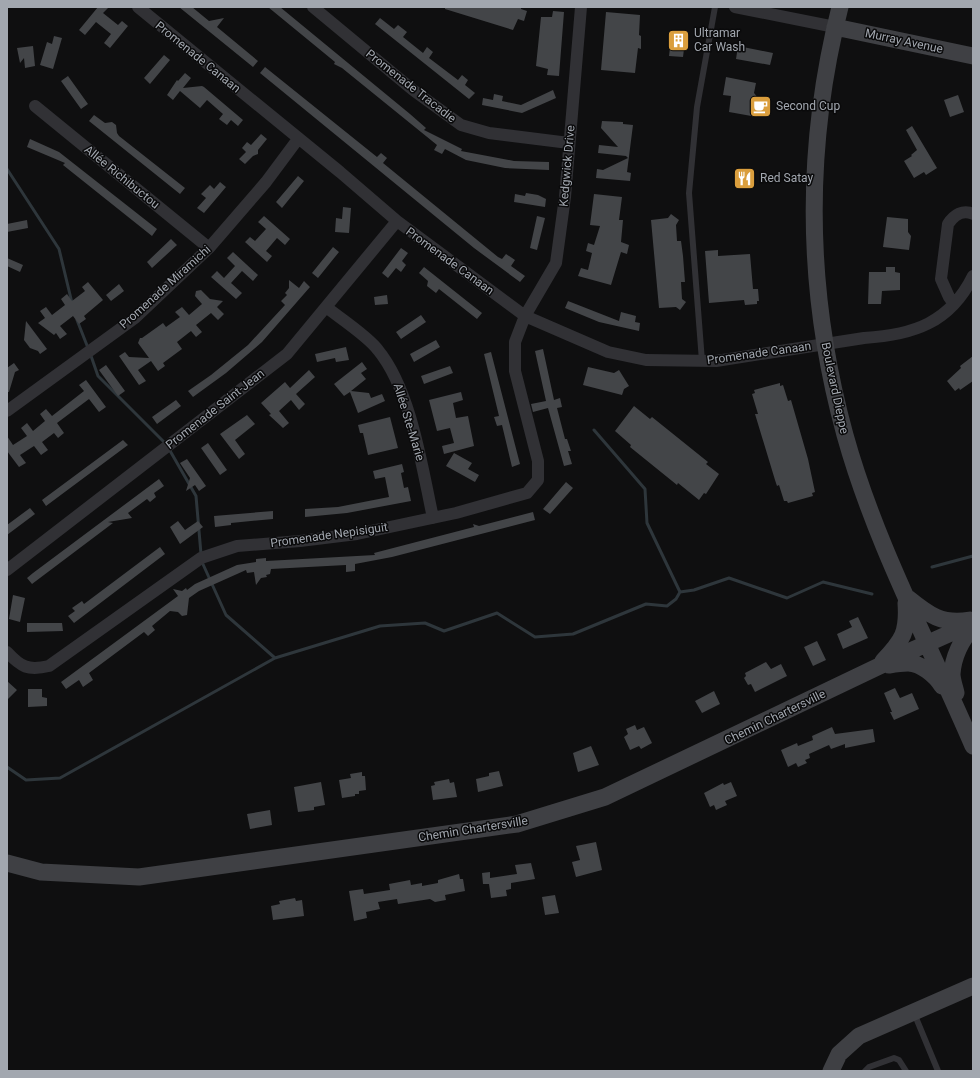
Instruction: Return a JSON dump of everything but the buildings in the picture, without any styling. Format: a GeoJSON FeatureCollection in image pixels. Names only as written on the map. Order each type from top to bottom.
{"type":"FeatureCollection","features":[{"type":"Feature","properties":{"kind":"street","name":"Promenade Canaan"},"geometry":{"type":"LineString","coordinates":[[138,7],[340,172],[397,221],[525,316],[608,352],[646,360],[716,361],[886,336],[915,329],[937,320],[954,304],[968,286],[973,276]]}},
{"type":"Feature","properties":{"kind":"street","name":"Promenade Tracadie"},"geometry":{"type":"LineString","coordinates":[[313,7],[413,90],[461,125],[489,134],[569,143]]}},
{"type":"Feature","properties":{"kind":"street","name":"Kedgwick Drive"},"geometry":{"type":"LineString","coordinates":[[525,316],[556,263],[565,197],[581,7]]}},
{"type":"Feature","properties":{"kind":"street"},"geometry":{"type":"LineString","coordinates":[[735,7],[835,27]]}},
{"type":"Feature","properties":{"kind":"street","name":"Boulevard Dieppe"},"geometry":{"type":"LineString","coordinates":[[840,7],[821,99],[816,154],[814,204],[817,287],[825,344],[845,436],[868,502],[906,597],[973,746]]}},
{"type":"Feature","properties":{"kind":"street","name":"Murray Avenue"},"geometry":{"type":"LineString","coordinates":[[835,27],[973,56]]}},
{"type":"Feature","properties":{"kind":"street","name":"Allée Richibuctou"},"geometry":{"type":"LineString","coordinates":[[35,106],[209,248]]}},
{"type":"Feature","properties":{"kind":"street","name":"Promenade Miramichi"},"geometry":{"type":"LineString","coordinates":[[7,410],[135,318],[209,248],[266,182],[298,139]]}},
{"type":"Feature","properties":{"kind":"street"},"geometry":{"type":"LineString","coordinates":[[954,304],[949,297],[941,279],[948,224],[952,217],[963,212],[973,214]]}},
{"type":"Feature","properties":{"kind":"street","name":"Promenade Saint-Jean"},"geometry":{"type":"LineString","coordinates":[[7,570],[287,354],[397,221]]}},
{"type":"Feature","properties":{"kind":"street","name":"Allée Ste-Marie"},"geometry":{"type":"LineString","coordinates":[[326,307],[378,349],[396,378],[417,442],[433,518]]}},
{"type":"Feature","properties":{"kind":"street","name":"Promenade Nepisiguit"},"geometry":{"type":"LineString","coordinates":[[7,652],[18,664],[29,667],[49,666],[201,558],[237,546],[300,541],[357,534],[433,518],[527,493],[538,480],[538,461],[516,371],[515,342],[525,316]]}},
{"type":"Feature","properties":{"kind":"street"},"geometry":{"type":"LineString","coordinates":[[906,597],[940,620],[956,623],[973,620]]}},
{"type":"Feature","properties":{"kind":"street"},"geometry":{"type":"LineString","coordinates":[[878,666],[894,649],[904,632],[907,622],[906,597]]}},
{"type":"Feature","properties":{"kind":"street","name":"Chemin Chartersville"},"geometry":{"type":"LineString","coordinates":[[7,863],[41,872],[139,877],[517,824],[605,797],[878,666],[973,623]]}},
{"type":"Feature","properties":{"kind":"street"},"geometry":{"type":"LineString","coordinates":[[961,717],[952,675],[956,656],[962,642],[973,628]]}},
{"type":"Feature","properties":{"kind":"street"},"geometry":{"type":"LineString","coordinates":[[878,666],[910,663],[929,673],[937,678],[961,717]]}},
{"type":"Feature","properties":{"kind":"street"},"geometry":{"type":"LineString","coordinates":[[831,1071],[839,1054],[859,1036],[973,986]]}},
{"type":"Feature","properties":{"kind":"lane"},"geometry":{"type":"LineString","coordinates":[[702,361],[689,193],[697,107],[714,7]]}},
{"type":"Feature","properties":{"kind":"lane"},"geometry":{"type":"LineString","coordinates":[[913,1012],[936,1070]]}},
{"type":"Feature","properties":{"kind":"lane"},"geometry":{"type":"LineString","coordinates":[[865,1071],[869,1067],[894,1058],[903,1064],[906,1071]]}},
{"type":"Feature","properties":{"kind":"waterway"},"geometry":{"type":"LineString","coordinates":[[7,169],[59,249],[72,303]]}},
{"type":"Feature","properties":{"kind":"waterway"},"geometry":{"type":"LineString","coordinates":[[77,320],[88,348]]}},
{"type":"Feature","properties":{"kind":"waterway"},"geometry":{"type":"LineString","coordinates":[[90,353],[98,376],[166,444]]}},
{"type":"Feature","properties":{"kind":"waterway"},"geometry":{"type":"LineString","coordinates":[[594,430],[645,489],[647,523],[680,592]]}},
{"type":"Feature","properties":{"kind":"waterway"},"geometry":{"type":"LineString","coordinates":[[169,449],[196,496],[201,554]]}},
{"type":"Feature","properties":{"kind":"waterway"},"geometry":{"type":"LineString","coordinates":[[932,567],[973,556]]}},
{"type":"Feature","properties":{"kind":"waterway"},"geometry":{"type":"LineString","coordinates":[[202,562],[226,615],[275,658]]}},
{"type":"Feature","properties":{"kind":"waterway"},"geometry":{"type":"LineString","coordinates":[[680,592],[694,590],[729,578],[787,598],[823,582],[872,594]]}},
{"type":"Feature","properties":{"kind":"waterway"},"geometry":{"type":"LineString","coordinates":[[7,767],[26,780],[60,778],[275,658],[380,626],[425,623],[444,631],[497,613],[535,637],[573,634],[646,604],[667,606],[676,599],[680,592]]}},
{"type":"Feature","properties":{"kind":"place","name":"Ultramar Car Wash"},"geometry":{"type":"Point","coordinates":[678,40]}},
{"type":"Feature","properties":{"kind":"place","name":"Second Cup"},"geometry":{"type":"Point","coordinates":[760,106]}},
{"type":"Feature","properties":{"kind":"place","name":"Red Satay"},"geometry":{"type":"Point","coordinates":[745,178]}}]}
